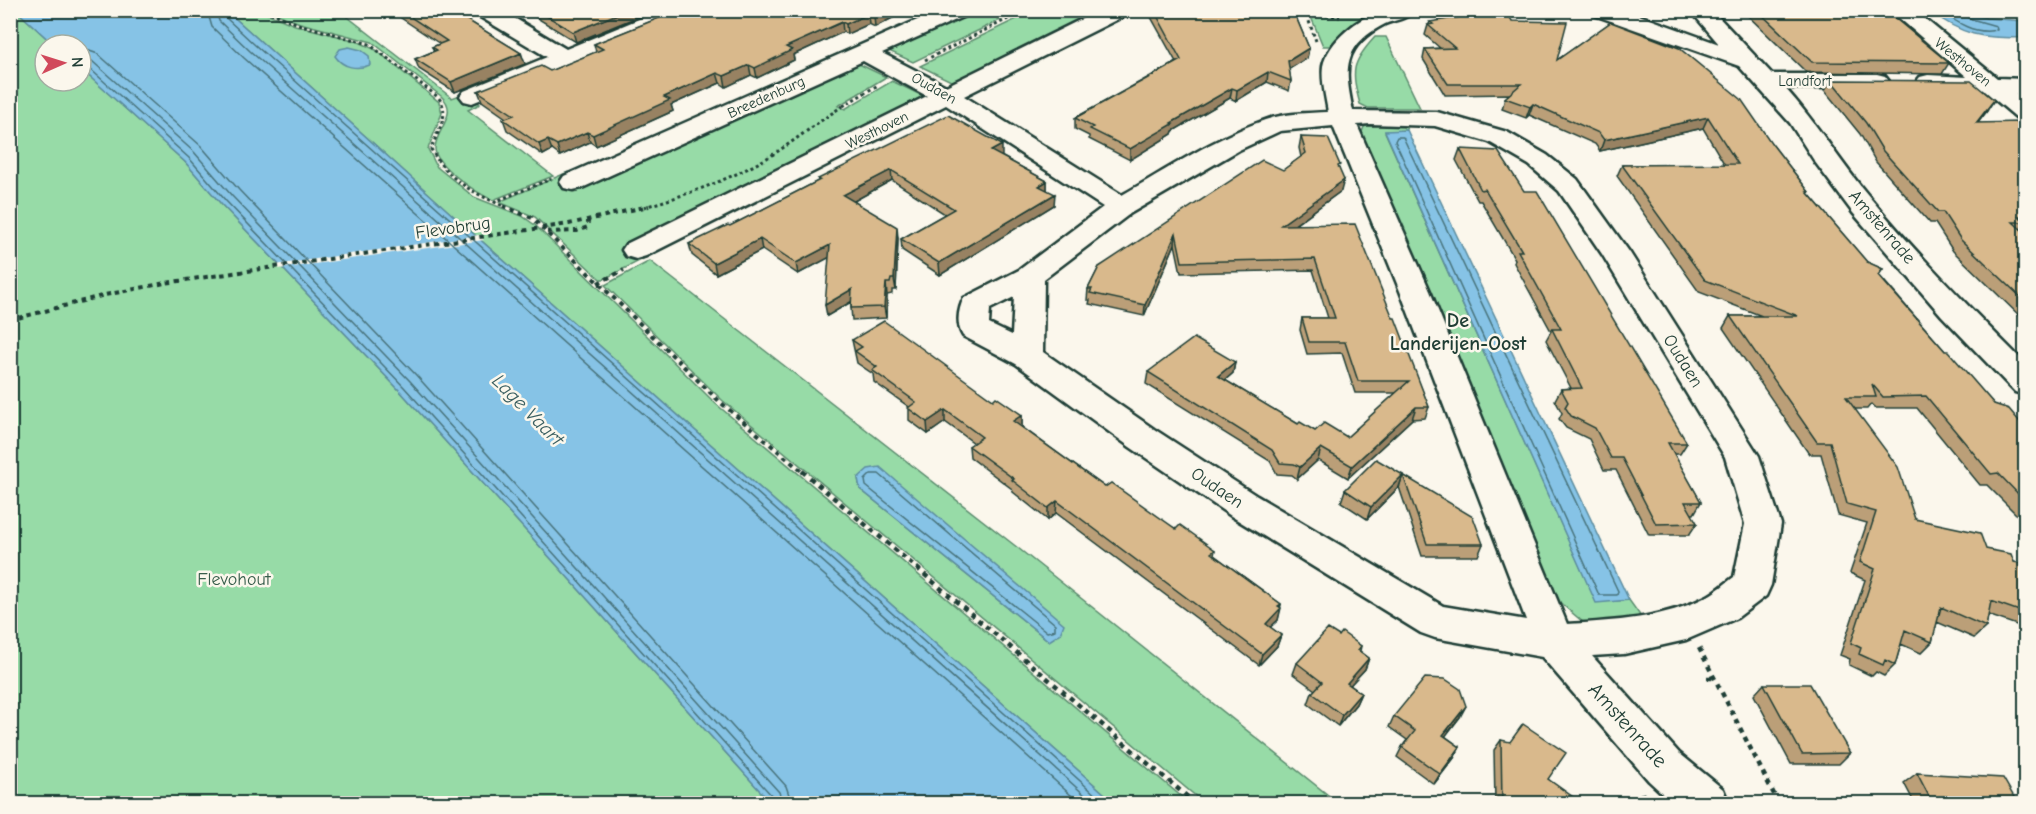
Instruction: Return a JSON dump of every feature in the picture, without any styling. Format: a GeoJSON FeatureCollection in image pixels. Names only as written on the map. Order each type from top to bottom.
{"type":"FeatureCollection","features":[{"type":"Feature","properties":{"kind":"street"},"geometry":{"type":"LineString","coordinates":[[485,10],[565,58]]}},
{"type":"Feature","properties":{"kind":"street"},"geometry":{"type":"LineString","coordinates":[[472,96],[681,10]]}},
{"type":"Feature","properties":{"kind":"street","name":"Breedenburg"},"geometry":{"type":"LineString","coordinates":[[569,177],[865,53],[959,10]]}},
{"type":"Feature","properties":{"kind":"street","name":"Westhoven"},"geometry":{"type":"LineString","coordinates":[[636,250],[668,243],[948,95],[1118,10]]}},
{"type":"Feature","properties":{"kind":"street"},"geometry":{"type":"LineString","coordinates":[[1404,10],[1377,20],[1359,32],[1344,47],[1335,65],[1342,119],[1415,291],[1554,642]]}},
{"type":"Feature","properties":{"kind":"street","name":"Amstenrade"},"geometry":{"type":"LineString","coordinates":[[1602,10],[1652,26],[1756,72]]}},
{"type":"Feature","properties":{"kind":"street","name":"Amstenrade"},"geometry":{"type":"LineString","coordinates":[[1700,10],[1800,119],[1824,157],[1863,207],[1953,309],[2025,384]]}},
{"type":"Feature","properties":{"kind":"street","name":"Westhoven"},"geometry":{"type":"LineString","coordinates":[[1900,10],[2025,113]]}},
{"type":"Feature","properties":{"kind":"street","name":"Oudaen"},"geometry":{"type":"LineString","coordinates":[[865,53],[948,95],[1121,207]]}},
{"type":"Feature","properties":{"kind":"street","name":"Landfort"},"geometry":{"type":"LineString","coordinates":[[1756,72],[1988,82],[2025,86]]}},
{"type":"Feature","properties":{"kind":"street","name":"Oudaen"},"geometry":{"type":"LineString","coordinates":[[1437,119],[1498,137],[1538,160],[1568,185],[1616,253],[1742,456],[1763,524],[1752,585],[1723,607],[1686,623],[1624,637],[1554,642],[1435,621],[1347,570],[1244,506],[1142,438],[1027,356],[974,329],[975,305],[1029,276],[1121,207],[1230,145],[1274,125],[1299,121],[1437,119]]}},
{"type":"Feature","properties":{"kind":"street"},"geometry":{"type":"LineString","coordinates":[[1027,356],[1029,276]]}},
{"type":"Feature","properties":{"kind":"street","name":"Amstenrade"},"geometry":{"type":"LineString","coordinates":[[1554,642],[1664,767],[1707,804]]}},
{"type":"Feature","properties":{"kind":"path"},"geometry":{"type":"LineString","coordinates":[[267,12],[276,10]]}},
{"type":"Feature","properties":{"kind":"path"},"geometry":{"type":"LineString","coordinates":[[917,64],[1026,10]]}},
{"type":"Feature","properties":{"kind":"path"},"geometry":{"type":"LineString","coordinates":[[267,12],[298,24],[369,44],[443,101],[445,112],[431,149],[435,159],[458,181],[477,195],[532,218],[720,402],[1196,804]]}},
{"type":"Feature","properties":{"kind":"path","name":"Flevobrug"},"geometry":{"type":"LineString","coordinates":[[10,320],[105,295],[165,283],[589,222],[651,206],[694,192],[732,176],[780,150],[843,106],[886,81]]}},
{"type":"Feature","properties":{"kind":"path"},"geometry":{"type":"LineString","coordinates":[[493,202],[569,177]]}},
{"type":"Feature","properties":{"kind":"path"},"geometry":{"type":"LineString","coordinates":[[547,232],[583,230],[589,222]]}},
{"type":"Feature","properties":{"kind":"path"},"geometry":{"type":"LineString","coordinates":[[1686,623],[1779,803],[1770,803]]}},
{"type":"Feature","properties":{"kind":"path"},"geometry":{"type":"LineString","coordinates":[[1707,678],[1715,678]]}},
{"type":"Feature","properties":{"kind":"green space","name":"Flevohout"},"geometry":{"type":"Polygon","coordinates":[[[10,11],[17,11],[41,33],[33,33],[33,93],[93,93],[93,80],[185,162],[222,205],[400,391],[771,803],[11,803],[10,11]]]}},
{"type":"Feature","properties":{"kind":"green space"},"geometry":{"type":"Polygon","coordinates":[[[227,11],[261,11],[295,25],[357,41],[376,50],[439,102],[442,113],[428,149],[437,167],[474,197],[522,216],[535,225],[716,404],[1189,803],[1115,803],[458,220],[227,11]]]}},
{"type":"Feature","properties":{"kind":"green space"},"geometry":{"type":"Polygon","coordinates":[[[269,11],[340,11],[452,98],[468,92],[480,104],[468,110],[553,176],[493,200],[477,192],[449,170],[437,155],[436,141],[448,115],[446,102],[441,96],[372,42],[300,23],[269,11]]]}},
{"type":"Feature","properties":{"kind":"green space"},"geometry":{"type":"Polygon","coordinates":[[[978,11],[1019,11],[913,62],[889,51],[978,11]]]}},
{"type":"Feature","properties":{"kind":"green space"},"geometry":{"type":"Polygon","coordinates":[[[1033,11],[1107,11],[957,84],[920,66],[1033,11]]]}},
{"type":"Feature","properties":{"kind":"green space"},"geometry":{"type":"Polygon","coordinates":[[[1309,12],[1329,17],[1364,17],[1349,27],[1329,46],[1323,46],[1309,12]]]}},
{"type":"Feature","properties":{"kind":"green space"},"geometry":{"type":"Polygon","coordinates":[[[1375,37],[1386,37],[1420,108],[1368,108],[1360,104],[1355,83],[1355,68],[1361,54],[1375,37]]]}},
{"type":"Feature","properties":{"kind":"green space"},"geometry":{"type":"Polygon","coordinates":[[[859,64],[886,77],[838,106],[845,109],[892,81],[927,98],[655,248],[659,251],[604,279],[600,279],[535,217],[499,202],[568,172],[574,176],[568,179],[581,189],[859,64]]]}},
{"type":"Feature","properties":{"kind":"green space"},"geometry":{"type":"Polygon","coordinates":[[[1373,123],[1404,124],[1407,130],[1385,132],[1596,602],[1629,600],[1644,621],[1583,622],[1557,600],[1361,134],[1364,127],[1373,123]]]}},
{"type":"Feature","properties":{"kind":"green space"},"geometry":{"type":"Polygon","coordinates":[[[650,261],[1018,548],[1338,803],[1204,803],[722,400],[605,285],[650,261]],[[858,478],[860,489],[1049,641],[858,478]]]}},
{"type":"Feature","properties":{"kind":"water","name":"Lage Vaart"},"geometry":{"type":"Polygon","coordinates":[[[17,11],[227,11],[458,220],[1115,803],[771,803],[400,391],[222,205],[185,162],[93,80],[93,33],[41,33],[17,11]]]}},
{"type":"Feature","properties":{"kind":"water"},"geometry":{"type":"Polygon","coordinates":[[[1930,11],[1965,11],[1986,18],[2025,21],[2025,38],[1975,34],[1954,26],[1930,11]]]}},
{"type":"Feature","properties":{"kind":"water"},"geometry":{"type":"Polygon","coordinates":[[[349,47],[361,50],[369,56],[370,65],[351,67],[338,60],[335,56],[340,49],[349,47]]]}},
{"type":"Feature","properties":{"kind":"water"},"geometry":{"type":"Polygon","coordinates":[[[1407,130],[1629,600],[1596,603],[1385,131],[1407,130]]]}},
{"type":"Feature","properties":{"kind":"water"},"geometry":{"type":"Polygon","coordinates":[[[880,467],[1064,624],[1060,634],[1049,641],[860,489],[858,478],[868,469],[880,467]]]}},
{"type":"Feature","properties":{"kind":"pier"},"geometry":{"type":"Polygon","coordinates":[[[479,235],[484,240],[279,269],[275,265],[479,235]]]}},
{"type":"Feature","properties":{"kind":"building"},"geometry":{"type":"Polygon","coordinates":[[[400,10],[451,10],[521,53],[451,82],[415,59],[437,50],[432,47],[447,41],[400,10]]]}},
{"type":"Feature","properties":{"kind":"building"},"geometry":{"type":"Polygon","coordinates":[[[537,10],[627,10],[573,32],[537,10]]]}},
{"type":"Feature","properties":{"kind":"building"},"geometry":{"type":"Polygon","coordinates":[[[679,10],[886,10],[874,16],[868,14],[846,24],[842,22],[786,47],[792,50],[755,68],[749,65],[724,76],[717,73],[664,97],[670,100],[593,135],[587,132],[557,145],[548,140],[539,144],[503,119],[514,115],[478,91],[541,66],[550,71],[603,49],[594,44],[679,10]]]}},
{"type":"Feature","properties":{"kind":"building"},"geometry":{"type":"Polygon","coordinates":[[[1154,10],[1293,10],[1309,48],[1288,61],[1291,81],[1268,72],[1237,90],[1232,88],[1130,149],[1090,129],[1093,127],[1075,118],[1181,60],[1154,10]]]}},
{"type":"Feature","properties":{"kind":"building"},"geometry":{"type":"Polygon","coordinates":[[[1506,10],[1512,21],[1567,22],[1557,60],[1611,22],[1679,48],[1741,99],[1809,192],[1807,192],[1867,262],[1883,269],[1878,275],[1994,404],[2009,409],[2025,428],[2025,501],[1998,473],[1991,474],[1926,396],[1883,397],[1872,384],[1876,397],[1846,397],[1898,467],[1915,519],[1980,533],[1986,549],[2011,554],[2014,562],[2019,563],[2025,578],[2025,613],[1991,601],[1986,627],[1941,607],[1932,642],[1905,630],[1895,665],[1885,660],[1883,665],[1859,654],[1861,648],[1851,643],[1875,569],[1860,562],[1876,512],[1847,504],[1830,442],[1817,442],[1730,316],[1798,316],[1705,280],[1622,165],[1738,164],[1708,117],[1604,140],[1599,133],[1533,104],[1530,107],[1505,98],[1521,84],[1448,84],[1425,49],[1455,48],[1428,25],[1433,24],[1430,22],[1506,10]]]}},
{"type":"Feature","properties":{"kind":"building"},"geometry":{"type":"Polygon","coordinates":[[[1757,10],[1885,10],[1949,63],[1812,62],[1757,10]]]}},
{"type":"Feature","properties":{"kind":"building"},"geometry":{"type":"Polygon","coordinates":[[[1831,80],[1971,81],[1994,100],[1976,123],[2020,122],[2025,127],[2025,216],[2019,216],[2025,222],[2013,222],[2025,233],[2025,301],[1961,240],[1943,212],[1938,212],[1883,151],[1866,123],[1831,80]]]}},
{"type":"Feature","properties":{"kind":"building"},"geometry":{"type":"Polygon","coordinates":[[[948,115],[1002,145],[991,151],[1047,181],[1039,186],[1055,194],[939,263],[901,239],[954,209],[891,170],[843,195],[897,227],[894,279],[886,283],[884,307],[851,308],[852,289],[825,305],[830,245],[796,263],[760,239],[714,263],[689,244],[730,226],[820,180],[818,179],[948,115]]]}},
{"type":"Feature","properties":{"kind":"building"},"geometry":{"type":"Polygon","coordinates":[[[1301,137],[1328,138],[1344,180],[1281,225],[1355,224],[1393,318],[1395,318],[1429,407],[1416,407],[1352,466],[1321,448],[1300,467],[1280,463],[1272,450],[1148,372],[1194,338],[1235,362],[1218,376],[1298,424],[1300,422],[1315,431],[1324,423],[1347,437],[1409,381],[1358,381],[1345,342],[1309,342],[1302,318],[1335,318],[1315,259],[1182,262],[1176,233],[1145,305],[1090,293],[1092,289],[1088,289],[1099,267],[1262,160],[1283,170],[1306,153],[1301,137]]]}},
{"type":"Feature","properties":{"kind":"building"},"geometry":{"type":"Polygon","coordinates":[[[1460,149],[1498,151],[1524,191],[1537,191],[1687,443],[1668,443],[1701,502],[1685,502],[1697,523],[1656,524],[1622,458],[1611,458],[1595,428],[1571,416],[1565,407],[1568,402],[1561,389],[1582,388],[1552,329],[1561,329],[1518,251],[1522,251],[1485,189],[1481,190],[1460,149]]]}},
{"type":"Feature","properties":{"kind":"building"},"geometry":{"type":"Polygon","coordinates":[[[884,321],[993,400],[996,397],[1022,415],[1013,421],[1105,487],[1111,483],[1176,529],[1180,525],[1215,550],[1211,553],[1281,604],[1278,606],[1281,608],[1266,624],[1281,635],[1262,654],[1057,501],[1048,508],[1012,480],[1014,479],[969,446],[982,437],[945,410],[927,422],[908,408],[916,402],[872,370],[877,367],[855,351],[862,347],[852,340],[884,321]]]}},
{"type":"Feature","properties":{"kind":"building"},"geometry":{"type":"Polygon","coordinates":[[[1376,459],[1403,475],[1371,507],[1345,490],[1376,459]]]}},
{"type":"Feature","properties":{"kind":"building"},"geometry":{"type":"Polygon","coordinates":[[[1403,475],[1473,517],[1483,544],[1427,544],[1403,475]]]}},
{"type":"Feature","properties":{"kind":"building"},"geometry":{"type":"Polygon","coordinates":[[[1328,629],[1339,636],[1342,632],[1361,646],[1358,650],[1369,658],[1347,683],[1361,693],[1342,715],[1312,693],[1322,682],[1297,663],[1328,629]]]}},
{"type":"Feature","properties":{"kind":"building"},"geometry":{"type":"Polygon","coordinates":[[[1425,678],[1445,679],[1460,689],[1466,706],[1443,735],[1460,747],[1440,774],[1402,747],[1415,731],[1394,716],[1425,678]]]}},
{"type":"Feature","properties":{"kind":"building"},"geometry":{"type":"Polygon","coordinates":[[[1764,684],[1810,684],[1850,753],[1802,754],[1764,684]]]}},
{"type":"Feature","properties":{"kind":"building"},"geometry":{"type":"Polygon","coordinates":[[[1523,724],[1566,753],[1548,779],[1573,797],[1568,804],[1525,804],[1520,800],[1502,804],[1501,740],[1510,742],[1523,724]]]}},
{"type":"Feature","properties":{"kind":"building"},"geometry":{"type":"Polygon","coordinates":[[[1917,773],[2003,778],[2018,804],[1933,804],[1917,773]]]}},
{"type":"Feature","properties":{"kind":"district","name":"De Landerijen-Oost"},"geometry":{"type":"Point","coordinates":[1458,332]}}]}
